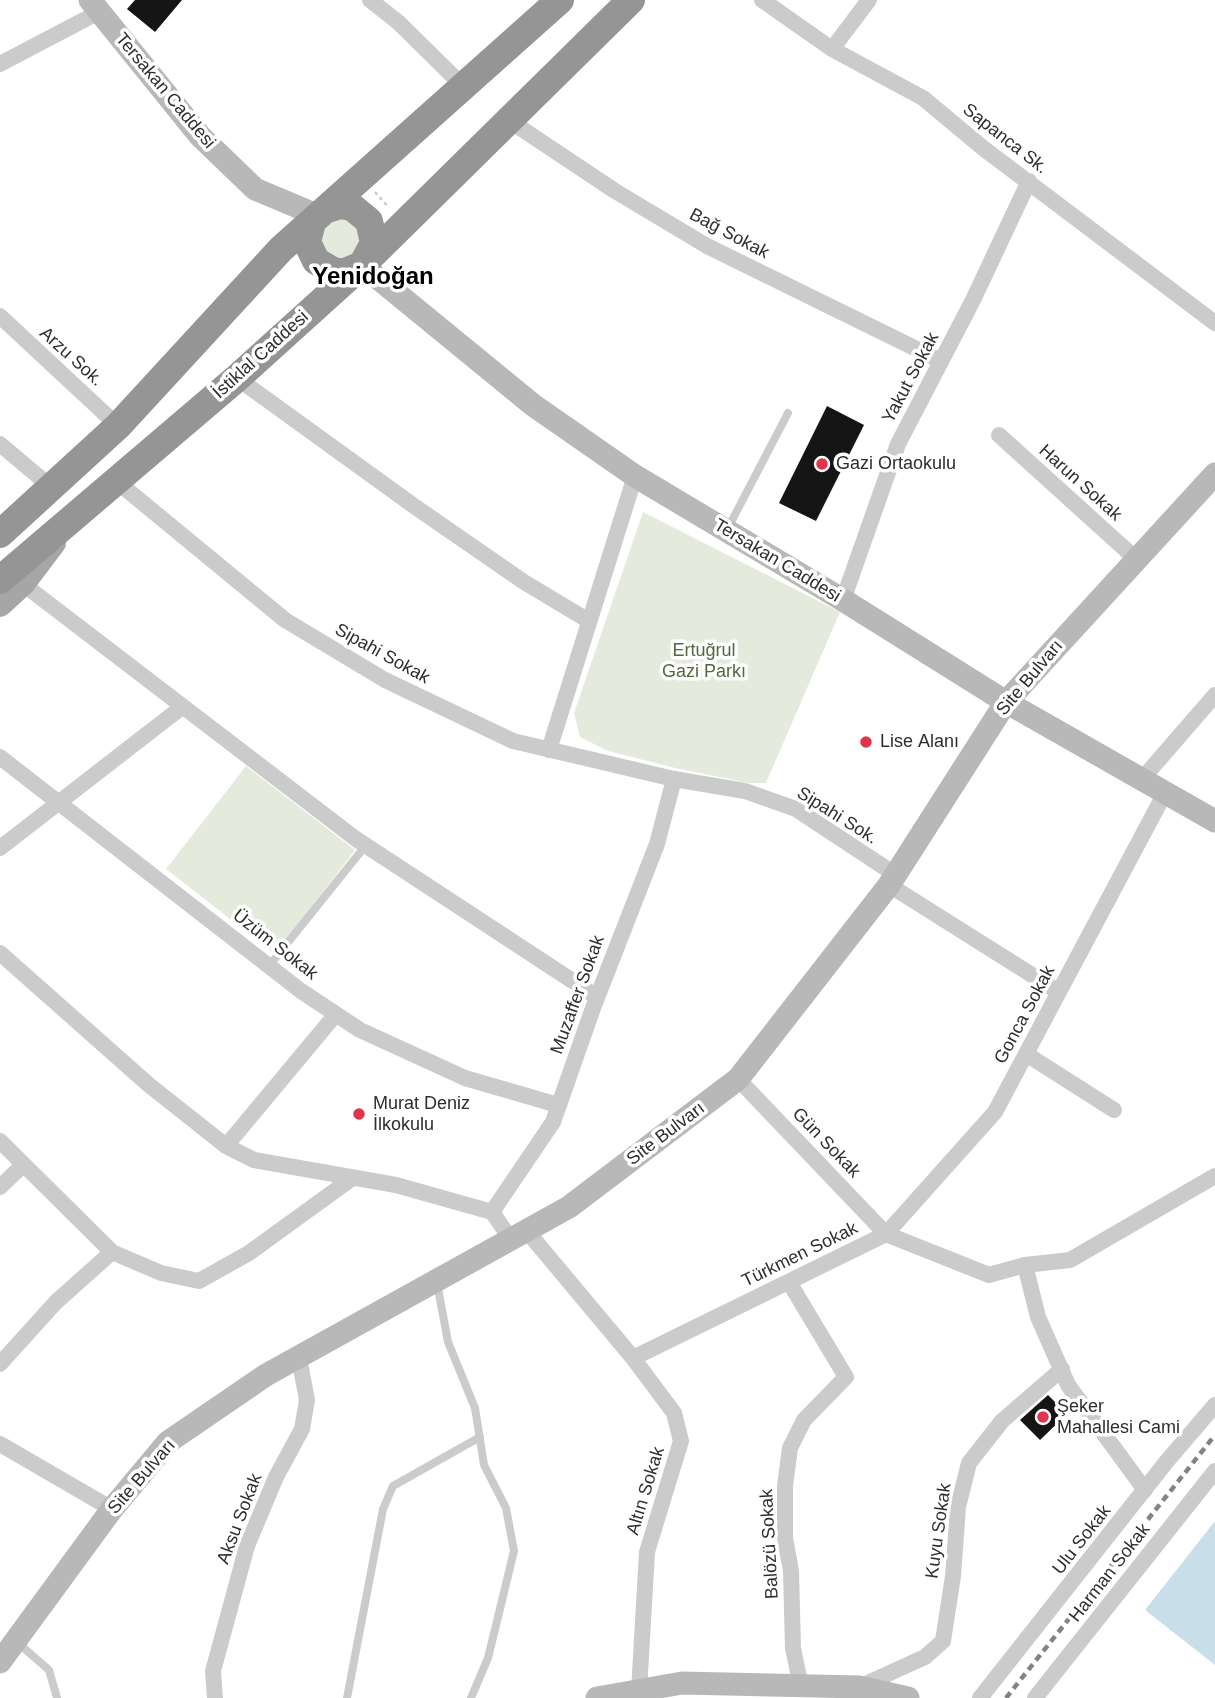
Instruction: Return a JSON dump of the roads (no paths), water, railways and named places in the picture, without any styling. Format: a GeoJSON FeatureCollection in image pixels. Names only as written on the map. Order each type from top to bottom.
{"type":"FeatureCollection","features":[{"type":"Feature","properties":{"kind":"highway"},"geometry":{"type":"LineString","coordinates":[[0,534],[118,426],[281,249],[560,0]]}},
{"type":"Feature","properties":{"kind":"highway","name":"İstiklal Caddesi"},"geometry":{"type":"LineString","coordinates":[[11,582],[79,510],[237,378],[362,265],[631,0]]}},
{"type":"Feature","properties":{"kind":"highway"},"geometry":{"type":"LineString","coordinates":[[340,205],[352,207],[369,221],[374,243],[362,265],[345,272],[335,272],[316,261],[307,242],[319,216],[340,205]]}},
{"type":"Feature","properties":{"kind":"main road"},"geometry":{"type":"LineString","coordinates":[[0,605],[11,582]]}},
{"type":"Feature","properties":{"kind":"street"},"geometry":{"type":"LineString","coordinates":[[370,0],[398,22],[464,87]]}},
{"type":"Feature","properties":{"kind":"street","name":"Sapanca Sk."},"geometry":{"type":"LineString","coordinates":[[762,0],[832,49],[923,98],[983,148],[1149,276],[1215,323]]}},
{"type":"Feature","properties":{"kind":"street"},"geometry":{"type":"LineString","coordinates":[[832,49],[869,0]]}},
{"type":"Feature","properties":{"kind":"street"},"geometry":{"type":"LineString","coordinates":[[0,64],[94,6]]}},
{"type":"Feature","properties":{"kind":"street","name":"Tersakan Caddesi"},"geometry":{"type":"LineString","coordinates":[[94,6],[200,136],[255,189],[319,216]]}},
{"type":"Feature","properties":{"kind":"street","name":"Bağ Sokak"},"geometry":{"type":"LineString","coordinates":[[510,121],[615,191],[707,246],[942,361]]}},
{"type":"Feature","properties":{"kind":"street","name":"Yakut Sokak"},"geometry":{"type":"LineString","coordinates":[[843,600],[898,444],[942,361],[1029,181]]}},
{"type":"Feature","properties":{"kind":"street","name":"Tersakan Caddesi"},"geometry":{"type":"LineString","coordinates":[[362,265],[533,405],[635,476],[843,600],[1006,702],[1215,821]]}},
{"type":"Feature","properties":{"kind":"street","name":"Arzu Sok."},"geometry":{"type":"LineString","coordinates":[[0,316],[118,426]]}},
{"type":"Feature","properties":{"kind":"street"},"geometry":{"type":"LineString","coordinates":[[237,378],[524,582],[589,621]]}},
{"type":"Feature","properties":{"kind":"street","name":"Harun Sokak"},"geometry":{"type":"LineString","coordinates":[[999,435],[1136,559]]}},
{"type":"Feature","properties":{"kind":"street"},"geometry":{"type":"LineString","coordinates":[[0,444],[51,487]]}},
{"type":"Feature","properties":{"kind":"street"},"geometry":{"type":"LineString","coordinates":[[549,750],[635,476]]}},
{"type":"Feature","properties":{"kind":"street","name":"Site Bulvarı"},"geometry":{"type":"LineString","coordinates":[[0,1662],[112,1509],[168,1442],[266,1375],[569,1207],[738,1079],[892,880],[1006,702],[1214,478]]}},
{"type":"Feature","properties":{"kind":"street","name":"Sipahi Sokak"},"geometry":{"type":"LineString","coordinates":[[115,480],[285,620],[385,680],[513,741],[674,779]]}},
{"type":"Feature","properties":{"kind":"street"},"geometry":{"type":"LineString","coordinates":[[11,582],[366,845],[597,997]]}},
{"type":"Feature","properties":{"kind":"street"},"geometry":{"type":"LineString","coordinates":[[1143,778],[1215,695]]}},
{"type":"Feature","properties":{"kind":"street"},"geometry":{"type":"LineString","coordinates":[[0,848],[182,707]]}},
{"type":"Feature","properties":{"kind":"street","name":"Üzüm Sokak"},"geometry":{"type":"LineString","coordinates":[[0,757],[55,803],[270,966],[360,1030],[466,1078],[558,1105]]}},
{"type":"Feature","properties":{"kind":"street","name":"Sipahi Sok."},"geometry":{"type":"LineString","coordinates":[[674,779],[745,791],[796,809],[892,880],[1059,992]]}},
{"type":"Feature","properties":{"kind":"street","name":"Muzaffer Sokak"},"geometry":{"type":"LineString","coordinates":[[492,1212],[553,1122],[597,997],[657,844],[674,779]]}},
{"type":"Feature","properties":{"kind":"street","name":"Gonca Sokak"},"geometry":{"type":"LineString","coordinates":[[886,1234],[995,1112],[1166,791]]}},
{"type":"Feature","properties":{"kind":"street"},"geometry":{"type":"LineString","coordinates":[[0,953],[149,1085],[226,1146],[254,1160],[396,1185],[492,1212],[518,1234],[632,1358]]}},
{"type":"Feature","properties":{"kind":"street"},"geometry":{"type":"LineString","coordinates":[[226,1146],[336,1014]]}},
{"type":"Feature","properties":{"kind":"street"},"geometry":{"type":"LineString","coordinates":[[1026,1054],[1114,1111]]}},
{"type":"Feature","properties":{"kind":"street","name":"Gün Sokak"},"geometry":{"type":"LineString","coordinates":[[738,1079],[886,1234]]}},
{"type":"Feature","properties":{"kind":"street"},"geometry":{"type":"LineString","coordinates":[[0,1141],[112,1252],[161,1273],[199,1281],[249,1253],[351,1179]]}},
{"type":"Feature","properties":{"kind":"street"},"geometry":{"type":"LineString","coordinates":[[0,1187],[23,1165]]}},
{"type":"Feature","properties":{"kind":"street","name":"Türkmen Sokak"},"geometry":{"type":"LineString","coordinates":[[632,1358],[886,1234],[989,1275],[1025,1265],[1070,1260],[1214,1178]]}},
{"type":"Feature","properties":{"kind":"street"},"geometry":{"type":"LineString","coordinates":[[0,1364],[57,1302],[112,1252]]}},
{"type":"Feature","properties":{"kind":"street"},"geometry":{"type":"LineString","coordinates":[[1025,1265],[1038,1317],[1068,1385],[1145,1490]]}},
{"type":"Feature","properties":{"kind":"street","name":"Balözü Sokak"},"geometry":{"type":"LineString","coordinates":[[789,1282],[846,1377],[804,1420],[790,1448],[785,1486],[785,1538],[790,1571],[793,1648],[802,1687]]}},
{"type":"Feature","properties":{"kind":"street","name":"Aksu Sokak"},"geometry":{"type":"LineString","coordinates":[[215,1698],[213,1671],[247,1546],[276,1478],[302,1429],[307,1400],[299,1358]]}},
{"type":"Feature","properties":{"kind":"street","name":"Altın Sokak"},"geometry":{"type":"LineString","coordinates":[[632,1358],[674,1413],[681,1441],[647,1552],[639,1691]]}},
{"type":"Feature","properties":{"kind":"street","name":"Kuyu Sokak"},"geometry":{"type":"LineString","coordinates":[[859,1687],[925,1657],[943,1642],[953,1576],[958,1507],[969,1463],[1002,1421],[1062,1369]]}},
{"type":"Feature","properties":{"kind":"street","name":"Ulu Sokak"},"geometry":{"type":"LineString","coordinates":[[980,1698],[1215,1405]]}},
{"type":"Feature","properties":{"kind":"street"},"geometry":{"type":"LineString","coordinates":[[0,1444],[112,1509]]}},
{"type":"Feature","properties":{"kind":"street","name":"Harman Sokak"},"geometry":{"type":"LineString","coordinates":[[1035,1698],[1215,1471]]}},
{"type":"Feature","properties":{"kind":"street"},"geometry":{"type":"LineString","coordinates":[[597,1698],[639,1691],[802,1687],[859,1687],[908,1698]]}},
{"type":"Feature","properties":{"kind":"lane"},"geometry":{"type":"LineString","coordinates":[[727,531],[788,413]]}},
{"type":"Feature","properties":{"kind":"lane"},"geometry":{"type":"LineString","coordinates":[[270,966],[366,845]]}},
{"type":"Feature","properties":{"kind":"lane"},"geometry":{"type":"LineString","coordinates":[[436,1281],[448,1342],[475,1408],[484,1465],[506,1508],[514,1551],[488,1658],[471,1698]]}},
{"type":"Feature","properties":{"kind":"lane"},"geometry":{"type":"LineString","coordinates":[[347,1698],[383,1508],[393,1486],[480,1437]]}},
{"type":"Feature","properties":{"kind":"lane"},"geometry":{"type":"LineString","coordinates":[[16,1641],[48,1670],[57,1698]]}},
{"type":"Feature","properties":{"kind":"water"},"geometry":{"type":"Polygon","coordinates":[[[1215,1521],[1215,1665],[1145,1610],[1215,1521]]]}},
{"type":"Feature","properties":{"kind":"railway"},"geometry":{"type":"LineString","coordinates":[[1006,1698],[1215,1435]]}},
{"type":"Feature","properties":{"kind":"place","name":"Gazi Ortaokulu"},"geometry":{"type":"Point","coordinates":[822,464]}},
{"type":"Feature","properties":{"kind":"place","name":"Lise Alanı"},"geometry":{"type":"Point","coordinates":[866,742]}},
{"type":"Feature","properties":{"kind":"place","name":"Murat Deniz İlkokulu"},"geometry":{"type":"Point","coordinates":[359,1114]}},
{"type":"Feature","properties":{"kind":"place","name":"Şeker Mahallesi Cami"},"geometry":{"type":"Point","coordinates":[1043,1417]}},
{"type":"Feature","properties":{"kind":"district","name":"Yenidoğan"},"geometry":{"type":"Point","coordinates":[373,277]}},
{"type":"Feature","properties":{"kind":"park label","name":"Ertuğrul Gazi Parkı"},"geometry":{"type":"Point","coordinates":[704,661]}}]}
